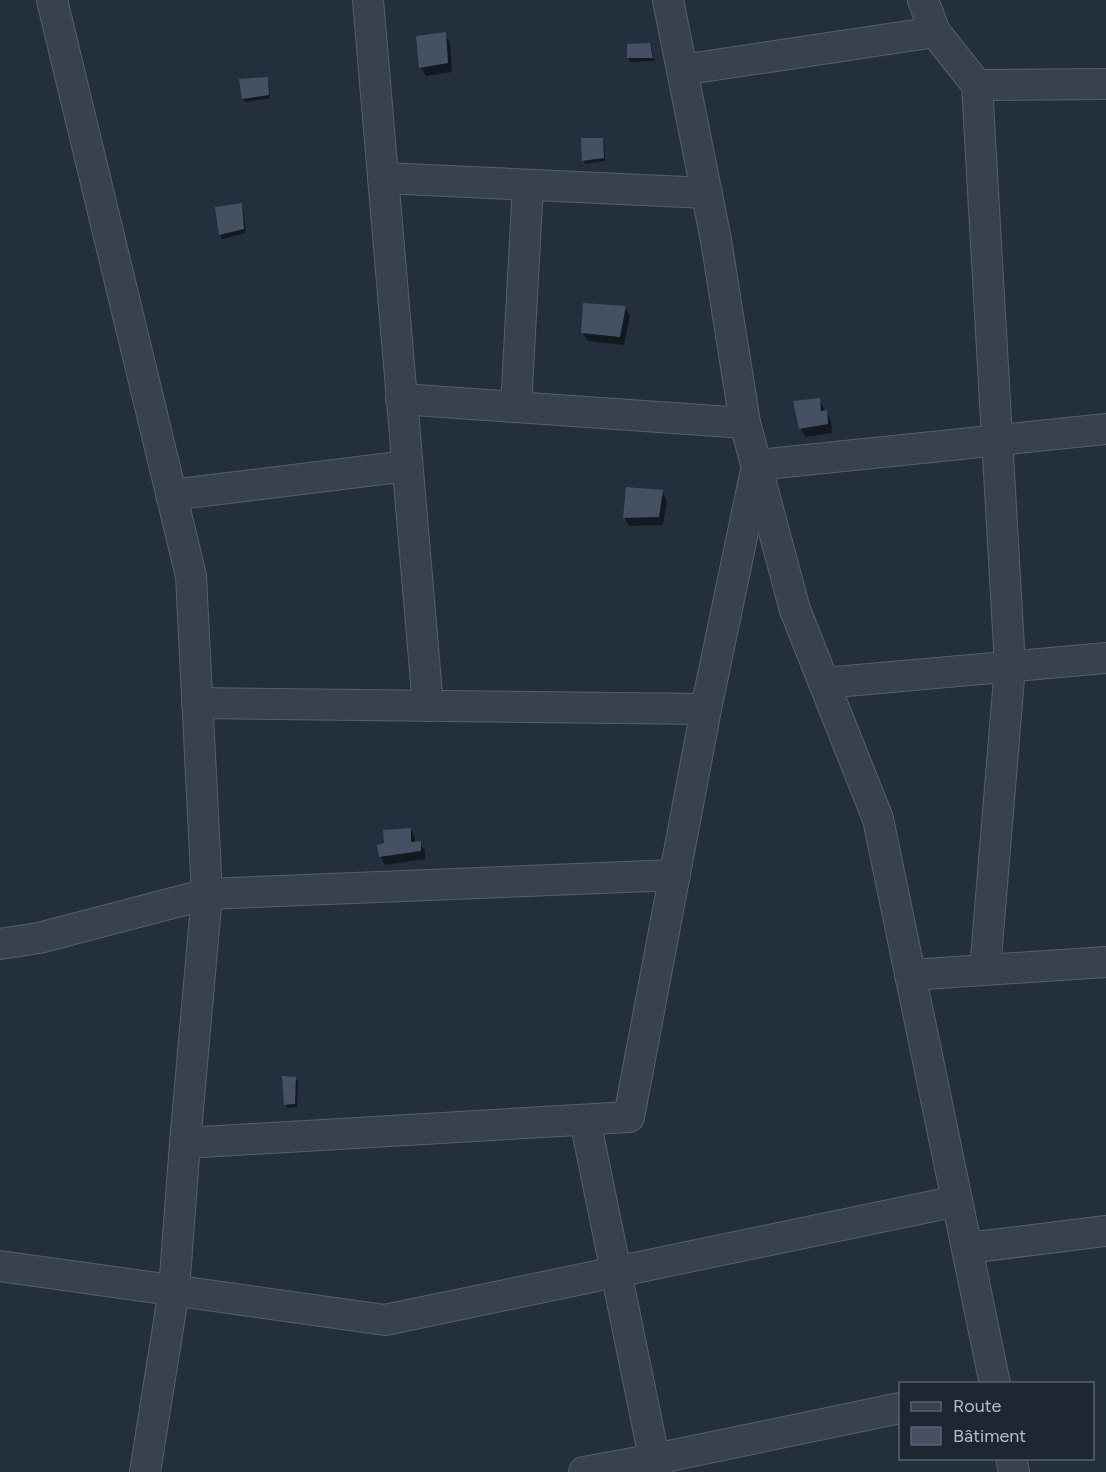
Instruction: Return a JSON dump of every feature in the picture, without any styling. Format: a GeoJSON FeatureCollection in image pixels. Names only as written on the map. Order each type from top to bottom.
{"type":"FeatureCollection","features":[{"type":"Feature","properties":{"kind":"street"},"geometry":{"type":"LineString","coordinates":[[52,0],[191,576],[207,894],[174,1290],[145,1472]]}},
{"type":"Feature","properties":{"kind":"street"},"geometry":{"type":"LineString","coordinates":[[368,0],[428,706]]}},
{"type":"Feature","properties":{"kind":"street"},"geometry":{"type":"LineString","coordinates":[[668,0],[716,240],[745,423],[795,610],[878,819],[995,1382]]}},
{"type":"Feature","properties":{"kind":"street"},"geometry":{"type":"LineString","coordinates":[[923,0],[934,32],[977,85],[1010,666],[985,970]]}},
{"type":"Feature","properties":{"kind":"street"},"geometry":{"type":"LineString","coordinates":[[682,70],[934,32]]}},
{"type":"Feature","properties":{"kind":"street"},"geometry":{"type":"LineString","coordinates":[[977,85],[1106,84]]}},
{"type":"Feature","properties":{"kind":"street"},"geometry":{"type":"LineString","coordinates":[[383,178],[707,193]]}},
{"type":"Feature","properties":{"kind":"street"},"geometry":{"type":"LineString","coordinates":[[516,407],[528,185]]}},
{"type":"Feature","properties":{"kind":"street"},"geometry":{"type":"LineString","coordinates":[[402,399],[745,423]]}},
{"type":"Feature","properties":{"kind":"street"},"geometry":{"type":"LineString","coordinates":[[757,465],[1106,429]]}},
{"type":"Feature","properties":{"kind":"street"},"geometry":{"type":"LineString","coordinates":[[185,1143],[630,1117],[706,709],[757,465]]}},
{"type":"Feature","properties":{"kind":"street"},"geometry":{"type":"LineString","coordinates":[[171,495],[407,466]]}},
{"type":"Feature","properties":{"kind":"street"},"geometry":{"type":"LineString","coordinates":[[824,683],[1106,658]]}},
{"type":"Feature","properties":{"kind":"street"},"geometry":{"type":"LineString","coordinates":[[197,703],[706,709]]}},
{"type":"Feature","properties":{"kind":"street"},"geometry":{"type":"LineString","coordinates":[[0,944],[39,938],[207,894],[675,875]]}},
{"type":"Feature","properties":{"kind":"street"},"geometry":{"type":"LineString","coordinates":[[910,975],[1106,962]]}},
{"type":"Feature","properties":{"kind":"street"},"geometry":{"type":"LineString","coordinates":[[585,1120],[656,1466]]}},
{"type":"Feature","properties":{"kind":"street"},"geometry":{"type":"LineString","coordinates":[[0,1266],[386,1320],[957,1200]]}},
{"type":"Feature","properties":{"kind":"street"},"geometry":{"type":"LineString","coordinates":[[967,1248],[1106,1231]]}},
{"type":"Feature","properties":{"kind":"street"},"geometry":{"type":"LineString","coordinates":[[584,1472],[656,1466],[899,1408]]}},
{"type":"Feature","properties":{"kind":"building"},"geometry":{"type":"Polygon","coordinates":[[[446,32],[448,63],[419,68],[416,36],[446,32]]]}},
{"type":"Feature","properties":{"kind":"building"},"geometry":{"type":"Polygon","coordinates":[[[650,43],[653,58],[627,58],[627,44],[650,43]]]}},
{"type":"Feature","properties":{"kind":"building"},"geometry":{"type":"Polygon","coordinates":[[[268,77],[269,95],[242,99],[239,79],[268,77]]]}},
{"type":"Feature","properties":{"kind":"building"},"geometry":{"type":"Polygon","coordinates":[[[581,138],[603,138],[604,158],[582,161],[581,138]]]}},
{"type":"Feature","properties":{"kind":"building"},"geometry":{"type":"Polygon","coordinates":[[[242,203],[244,229],[219,235],[215,207],[242,203]]]}},
{"type":"Feature","properties":{"kind":"building"},"geometry":{"type":"Polygon","coordinates":[[[583,303],[626,306],[620,337],[581,333],[583,303]]]}},
{"type":"Feature","properties":{"kind":"building"},"geometry":{"type":"Polygon","coordinates":[[[820,398],[821,411],[827,410],[828,424],[799,429],[793,401],[820,398]]]}},
{"type":"Feature","properties":{"kind":"building"},"geometry":{"type":"Polygon","coordinates":[[[626,487],[663,490],[659,517],[623,518],[626,487]]]}},
{"type":"Feature","properties":{"kind":"building"},"geometry":{"type":"Polygon","coordinates":[[[411,828],[411,842],[421,841],[421,851],[379,857],[377,845],[384,843],[383,830],[411,828]]]}},
{"type":"Feature","properties":{"kind":"building"},"geometry":{"type":"Polygon","coordinates":[[[282,1076],[296,1077],[295,1104],[284,1105],[282,1076]]]}}]}
